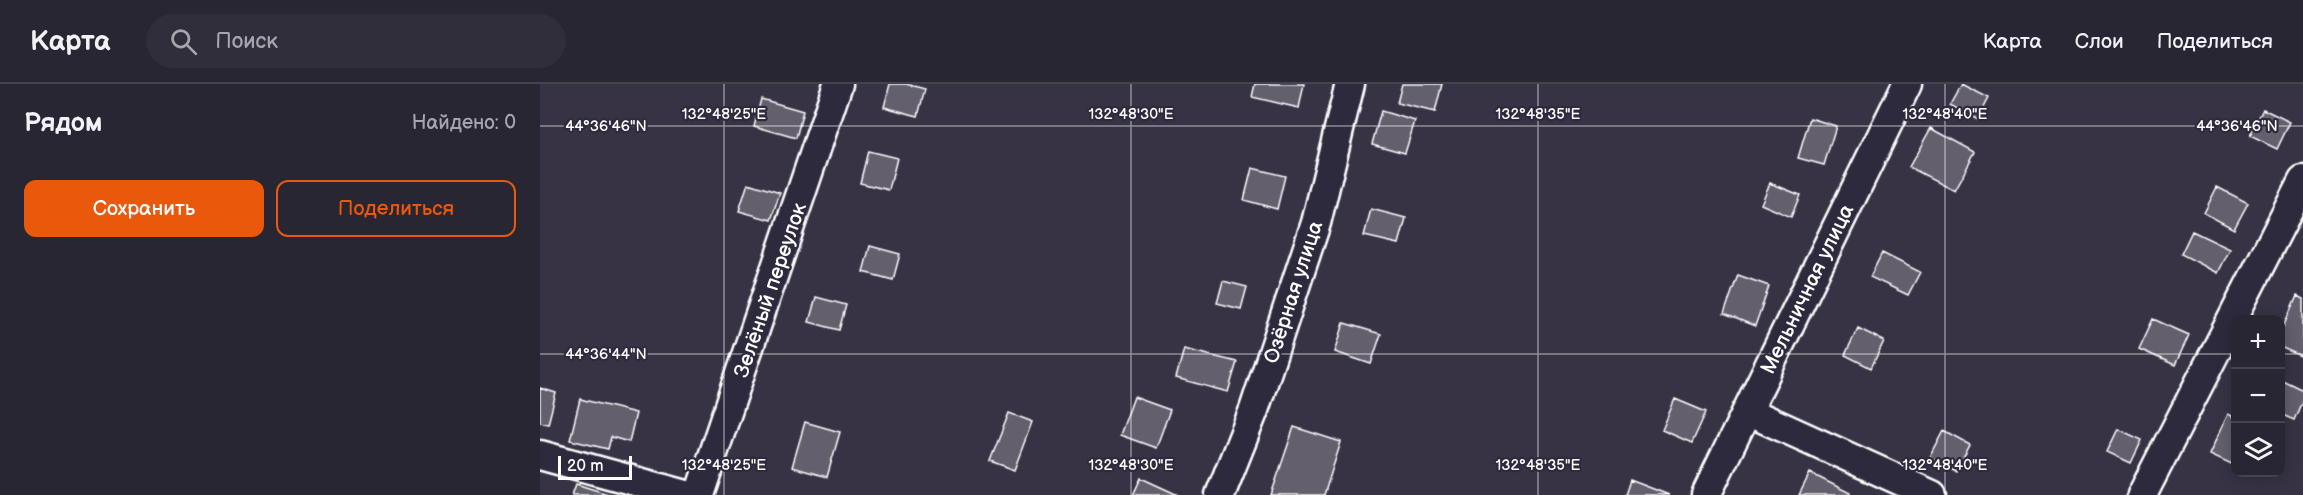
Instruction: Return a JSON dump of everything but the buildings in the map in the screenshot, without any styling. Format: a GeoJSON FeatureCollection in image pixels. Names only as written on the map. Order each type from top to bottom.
{"type":"FeatureCollection","features":[{"type":"Feature","properties":{"kind":"street","name":"Зелёный переулок"},"geometry":{"type":"LineString","coordinates":[[699,495],[838,84]]}},
{"type":"Feature","properties":{"kind":"street","name":"Озёрная улица"},"geometry":{"type":"LineString","coordinates":[[1220,495],[1254,411],[1313,234],[1350,84]]}},
{"type":"Feature","properties":{"kind":"street","name":"Мельничная улица"},"geometry":{"type":"LineString","coordinates":[[1706,495],[1907,84]]}},
{"type":"Feature","properties":{"kind":"street"},"geometry":{"type":"LineString","coordinates":[[2142,495],[2303,181]]}},
{"type":"Feature","properties":{"kind":"street"},"geometry":{"type":"LineString","coordinates":[[1747,411],[1932,495]]}},
{"type":"Feature","properties":{"kind":"street"},"geometry":{"type":"LineString","coordinates":[[540,455],[686,495]]}}]}
